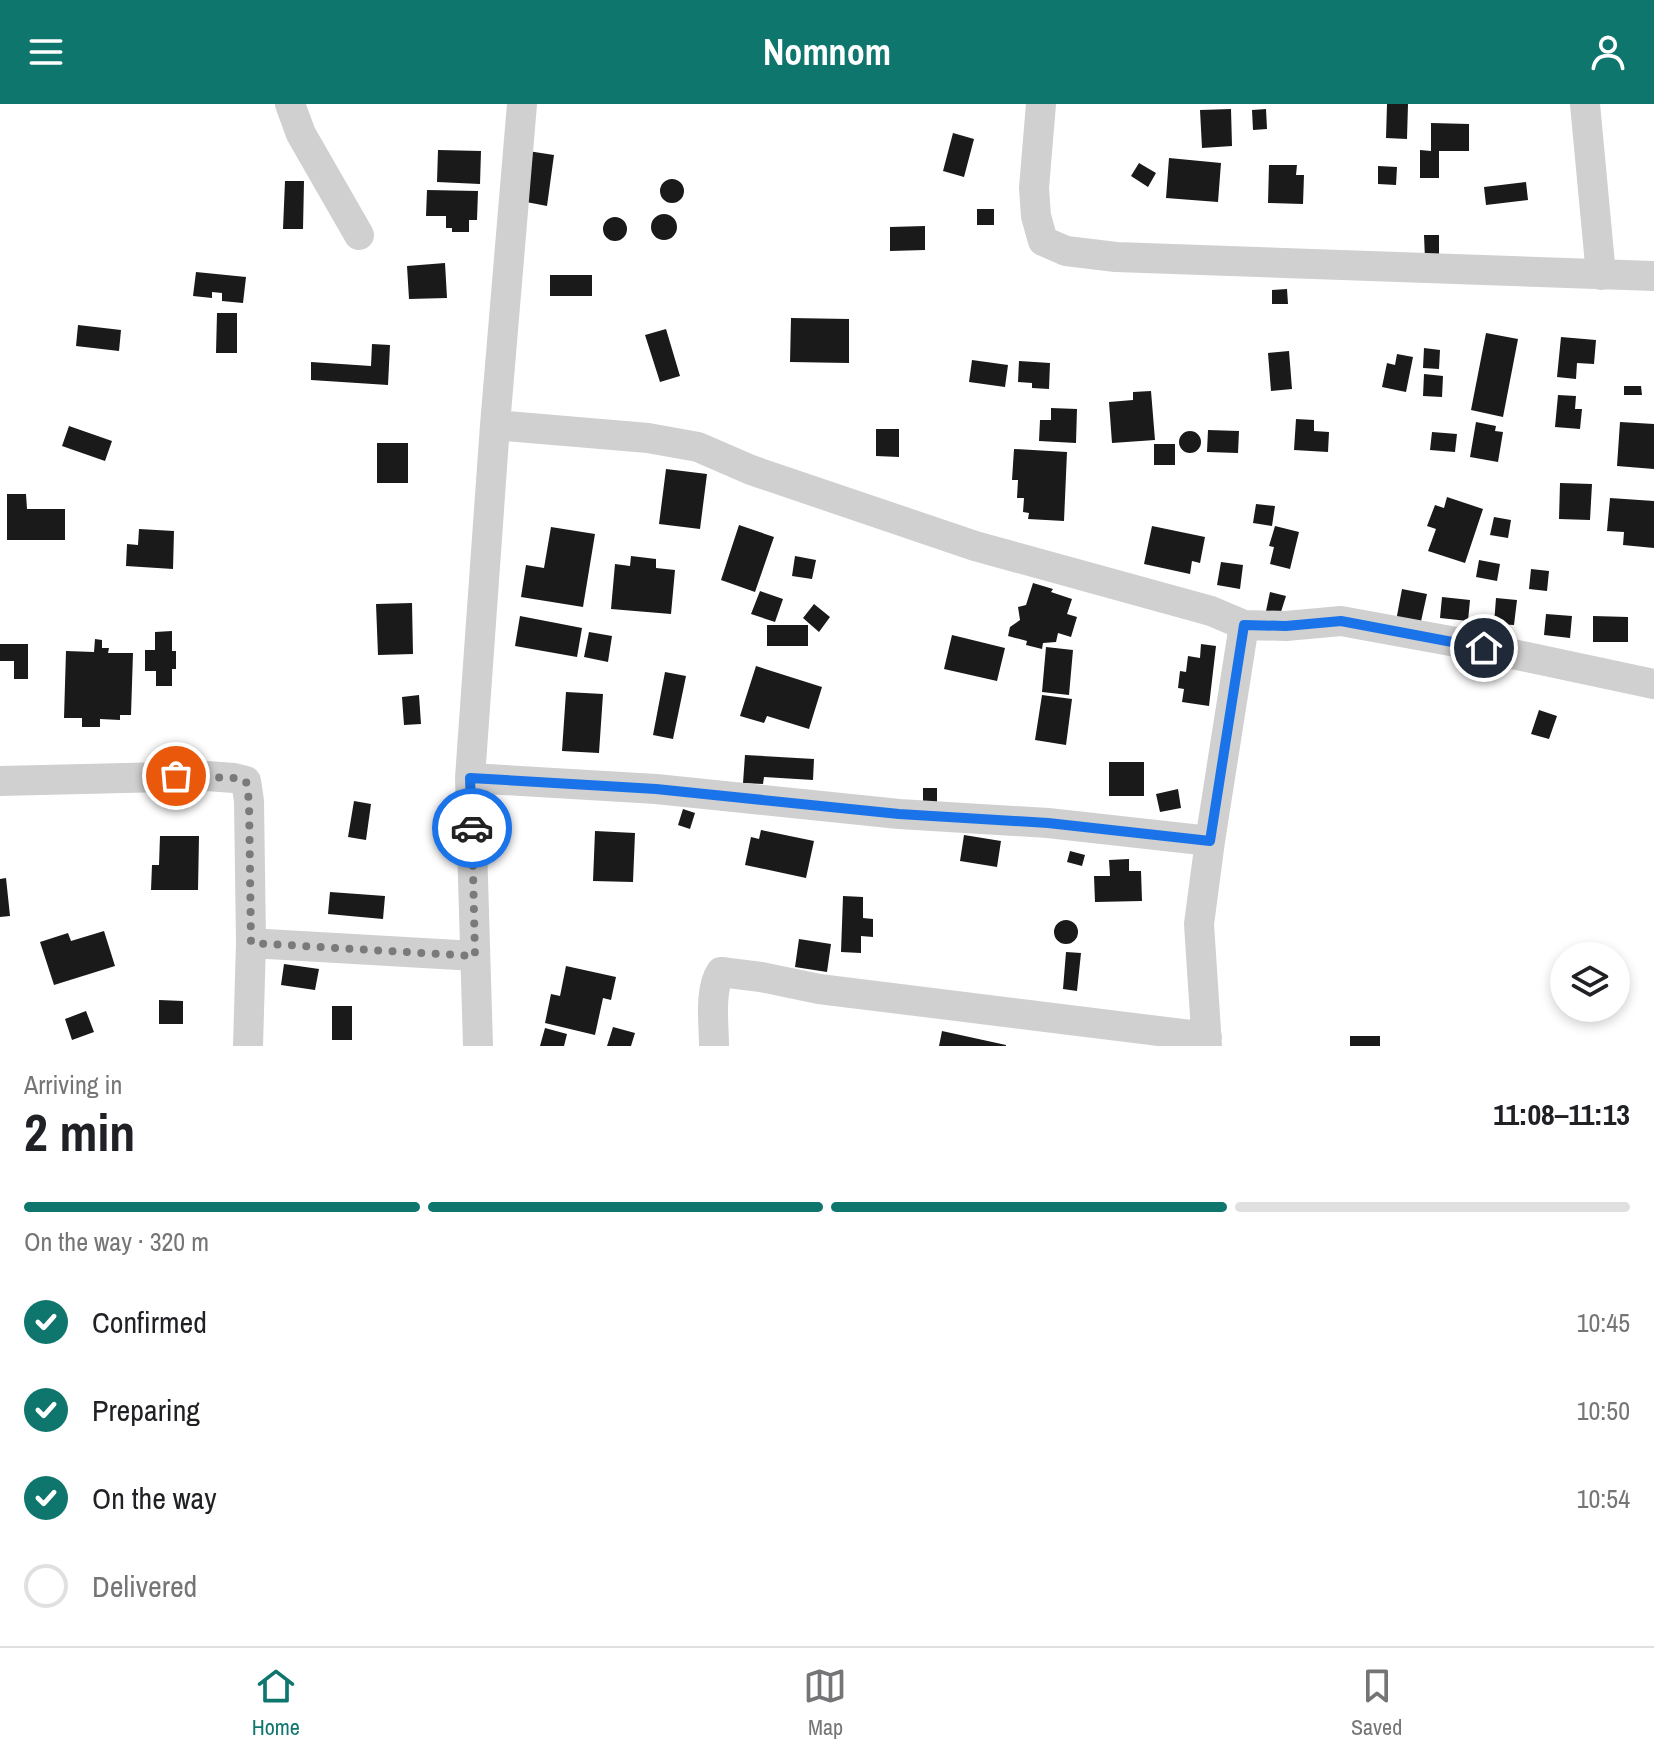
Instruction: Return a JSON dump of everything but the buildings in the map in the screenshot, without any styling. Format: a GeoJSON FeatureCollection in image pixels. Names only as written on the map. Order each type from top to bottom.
{"type":"FeatureCollection","features":[{"type":"Feature","properties":{"kind":"street"},"geometry":{"type":"LineString","coordinates":[[290,104],[301,134],[359,235]]}},
{"type":"Feature","properties":{"kind":"street"},"geometry":{"type":"LineString","coordinates":[[478,1046],[470,778],[522,104]]}},
{"type":"Feature","properties":{"kind":"street"},"geometry":{"type":"LineString","coordinates":[[1041,104],[1034,188],[1036,216],[1043,241],[1066,251],[1116,257],[1654,276]]}},
{"type":"Feature","properties":{"kind":"street"},"geometry":{"type":"LineString","coordinates":[[1585,104],[1601,275]]}},
{"type":"Feature","properties":{"kind":"street"},"geometry":{"type":"LineString","coordinates":[[495,425],[648,438],[698,447],[751,470],[975,546],[1211,611],[1244,625],[1286,626],[1341,621],[1654,684]]}},
{"type":"Feature","properties":{"kind":"street"},"geometry":{"type":"LineString","coordinates":[[714,1046],[715,980],[721,972],[819,989],[1207,1042],[1199,924],[1244,625]]}},
{"type":"Feature","properties":{"kind":"street"},"geometry":{"type":"LineString","coordinates":[[0,781],[207,776],[246,781],[251,943],[248,1046]]}},
{"type":"Feature","properties":{"kind":"street"},"geometry":{"type":"LineString","coordinates":[[470,778],[656,789],[899,814],[1048,823],[1210,841]]}},
{"type":"Feature","properties":{"kind":"street"},"geometry":{"type":"LineString","coordinates":[[251,943],[475,956]]}},
{"type":"Feature","properties":{"kind":"way so far"},"geometry":{"type":"LineString","coordinates":[[176,776],[246,781],[251,943],[475,956],[472,828]]}},
{"type":"Feature","properties":{"kind":"route"},"geometry":{"type":"LineString","coordinates":[[472,828],[470,778],[656,789],[899,814],[1048,823],[1210,841],[1244,625],[1286,626],[1341,621],[1484,648]]}}]}
